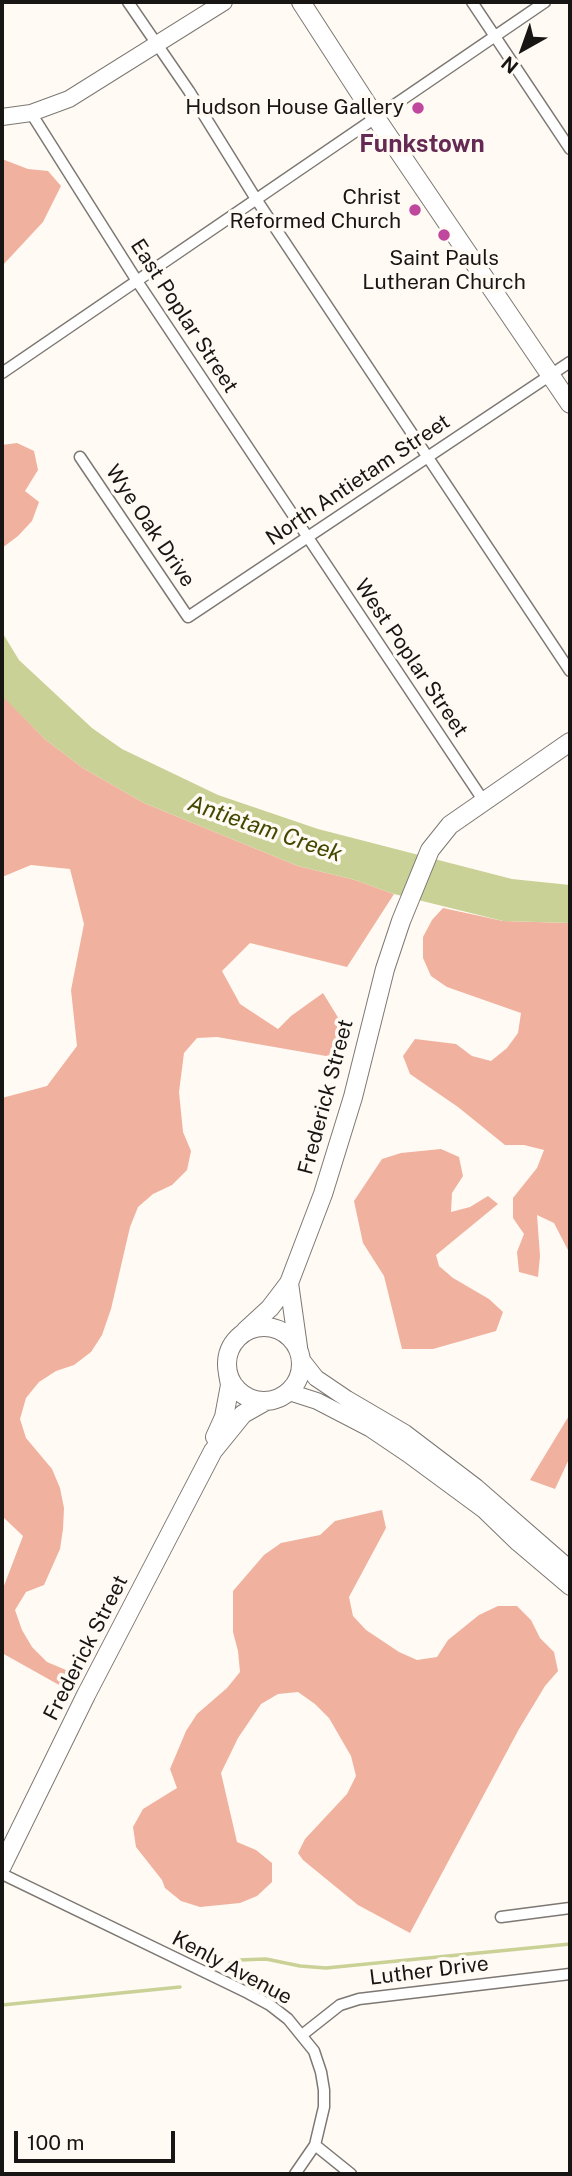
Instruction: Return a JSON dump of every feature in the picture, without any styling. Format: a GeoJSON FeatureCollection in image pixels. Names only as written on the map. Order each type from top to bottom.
{"type":"FeatureCollection","features":[{"type":"Feature","properties":{"kind":"main road"},"geometry":{"type":"LineString","coordinates":[[2,117],[31,113],[69,99],[97,84],[223,2]]}},
{"type":"Feature","properties":{"kind":"main road"},"geometry":{"type":"LineString","coordinates":[[301,2],[376,118],[570,404]]}},
{"type":"Feature","properties":{"kind":"main road","name":"Frederick Street"},"geometry":{"type":"LineString","coordinates":[[246,1331],[270,1308],[289,1283],[339,1145],[382,980],[401,921],[430,850],[450,825],[570,742]]}},
{"type":"Feature","properties":{"kind":"main road","name":"Frederick Street"},"geometry":{"type":"LineString","coordinates":[[289,1283],[300,1353]]}},
{"type":"Feature","properties":{"kind":"main road"},"geometry":{"type":"LineString","coordinates":[[300,1353],[301,1371],[297,1383],[278,1399],[266,1401],[242,1394],[233,1385],[228,1374],[226,1361],[229,1349],[246,1331],[255,1327],[275,1328],[284,1332],[300,1353],[316,1378],[405,1433],[476,1487],[570,1569]]}},
{"type":"Feature","properties":{"kind":"main road","name":"Frederick Street"},"geometry":{"type":"LineString","coordinates":[[213,1451],[217,1432],[225,1417],[230,1385],[228,1374]]}},
{"type":"Feature","properties":{"kind":"main road"},"geometry":{"type":"LineString","coordinates":[[289,1392],[317,1401],[371,1429],[408,1454],[484,1510],[570,1587]]}},
{"type":"Feature","properties":{"kind":"main road","name":"Frederick Street"},"geometry":{"type":"LineString","coordinates":[[2,1866],[86,1695],[213,1451],[243,1414],[266,1401]]}},
{"type":"Feature","properties":{"kind":"street"},"geometry":{"type":"LineString","coordinates":[[128,2],[570,671]]}},
{"type":"Feature","properties":{"kind":"street"},"geometry":{"type":"LineString","coordinates":[[472,2],[570,149]]}},
{"type":"Feature","properties":{"kind":"street"},"geometry":{"type":"LineString","coordinates":[[2,373],[545,2]]}},
{"type":"Feature","properties":{"kind":"street","name":"East Poplar Street"},"geometry":{"type":"LineString","coordinates":[[31,113],[137,281],[307,537]]}},
{"type":"Feature","properties":{"kind":"street","name":"North Antietam Street"},"geometry":{"type":"LineString","coordinates":[[188,617],[570,362]]}},
{"type":"Feature","properties":{"kind":"street","name":"Wye Oak Drive"},"geometry":{"type":"LineString","coordinates":[[80,457],[188,617]]}},
{"type":"Feature","properties":{"kind":"street","name":"West Poplar Street"},"geometry":{"type":"LineString","coordinates":[[307,537],[483,800]]}},
{"type":"Feature","properties":{"kind":"street","name":"Kenly Avenue"},"geometry":{"type":"LineString","coordinates":[[2,1874],[270,2005],[288,2019],[314,2051],[324,2090],[324,2107],[315,2146],[295,2174]]}},
{"type":"Feature","properties":{"kind":"street"},"geometry":{"type":"LineString","coordinates":[[501,1917],[570,1908]]}},
{"type":"Feature","properties":{"kind":"street","name":"Luther Drive"},"geometry":{"type":"LineString","coordinates":[[302,2035],[340,2006],[359,1999],[570,1974]]}},
{"type":"Feature","properties":{"kind":"street"},"geometry":{"type":"LineString","coordinates":[[315,2146],[351,2174]]}},
{"type":"Feature","properties":{"kind":"shaded area"},"geometry":{"type":"Polygon","coordinates":[[[2,159],[28,169],[48,171],[61,186],[43,222],[2,266],[2,159]]]}},
{"type":"Feature","properties":{"kind":"shaded area"},"geometry":{"type":"Polygon","coordinates":[[[17,443],[34,451],[38,470],[25,491],[39,502],[32,521],[2,548],[2,445],[17,443]]]}},
{"type":"Feature","properties":{"kind":"shaded area"},"geometry":{"type":"Polygon","coordinates":[[[2,695],[46,740],[83,768],[144,803],[298,866],[355,880],[394,894],[347,967],[250,943],[222,971],[240,1004],[278,1029],[323,993],[350,1037],[343,1052],[326,1056],[217,1037],[197,1038],[184,1053],[179,1092],[183,1132],[191,1151],[187,1170],[172,1185],[153,1194],[138,1207],[130,1227],[111,1309],[102,1335],[91,1352],[74,1365],[56,1371],[39,1382],[26,1398],[20,1419],[26,1438],[52,1469],[60,1488],[64,1508],[63,1529],[60,1549],[44,1585],[26,1592],[15,1610],[32,1647],[47,1662],[66,1670],[68,1690],[2,1653],[2,1591],[23,1536],[2,1516],[2,1098],[47,1086],[77,1046],[71,990],[84,924],[70,869],[31,865],[2,877],[2,695]]]}},
{"type":"Feature","properties":{"kind":"shaded area"},"geometry":{"type":"Polygon","coordinates":[[[443,908],[503,921],[570,923],[570,1254],[554,1223],[537,1215],[540,1256],[538,1277],[519,1272],[517,1252],[524,1234],[513,1218],[513,1198],[537,1168],[544,1150],[524,1145],[505,1145],[458,1107],[410,1074],[403,1056],[415,1039],[456,1044],[472,1056],[491,1061],[507,1048],[518,1033],[521,1013],[447,987],[431,976],[423,958],[423,937],[432,920],[443,908]]]}},
{"type":"Feature","properties":{"kind":"shaded area"},"geometry":{"type":"Polygon","coordinates":[[[441,1149],[459,1157],[463,1176],[452,1193],[451,1212],[470,1207],[488,1196],[498,1204],[436,1255],[439,1266],[453,1278],[489,1299],[503,1312],[496,1331],[433,1349],[402,1349],[384,1276],[363,1243],[354,1201],[382,1159],[401,1153],[441,1149]]]}},
{"type":"Feature","properties":{"kind":"shaded area"},"geometry":{"type":"Polygon","coordinates":[[[570,1414],[570,1457],[555,1489],[530,1480],[570,1414]]]}},
{"type":"Feature","properties":{"kind":"shaded area"},"geometry":{"type":"Polygon","coordinates":[[[382,1510],[386,1528],[349,1597],[353,1616],[366,1630],[399,1652],[417,1660],[437,1657],[448,1640],[479,1615],[498,1606],[517,1606],[531,1620],[540,1638],[554,1652],[558,1671],[545,1686],[519,1729],[410,1933],[358,1905],[298,1853],[305,1839],[347,1794],[356,1776],[351,1756],[329,1718],[298,1692],[278,1694],[261,1704],[238,1738],[221,1773],[237,1842],[256,1850],[272,1863],[272,1882],[257,1896],[240,1903],[200,1907],[181,1901],[165,1888],[162,1880],[136,1847],[133,1827],[143,1809],[177,1788],[170,1769],[186,1731],[197,1714],[227,1688],[240,1672],[233,1632],[233,1591],[264,1555],[281,1543],[320,1535],[335,1521],[382,1510]]]}},
{"type":"Feature","properties":{"kind":"water","name":"Antietam Creek"},"geometry":{"type":"Polygon","coordinates":[[[2,632],[19,660],[92,728],[122,749],[218,795],[318,829],[512,879],[570,885],[570,923],[503,921],[394,894],[355,880],[298,866],[144,803],[83,768],[46,740],[5,699],[2,695],[2,632]]]}},
{"type":"Feature","properties":{"kind":"waterway"},"geometry":{"type":"LineString","coordinates":[[230,1963],[266,1959],[326,1968],[570,1944]]}},
{"type":"Feature","properties":{"kind":"waterway"},"geometry":{"type":"LineString","coordinates":[[2,2005],[180,1987]]}},
{"type":"Feature","properties":{"kind":"place","name":"Hudson House Gallery"},"geometry":{"type":"Point","coordinates":[418,108]}},
{"type":"Feature","properties":{"kind":"place","name":"Christ Reformed Church"},"geometry":{"type":"Point","coordinates":[415,210]}},
{"type":"Feature","properties":{"kind":"place","name":"Saint Pauls Lutheran Church"},"geometry":{"type":"Point","coordinates":[444,235]}},
{"type":"Feature","properties":{"kind":"district","name":"Funkstown"},"geometry":{"type":"Point","coordinates":[422,145]}}]}
